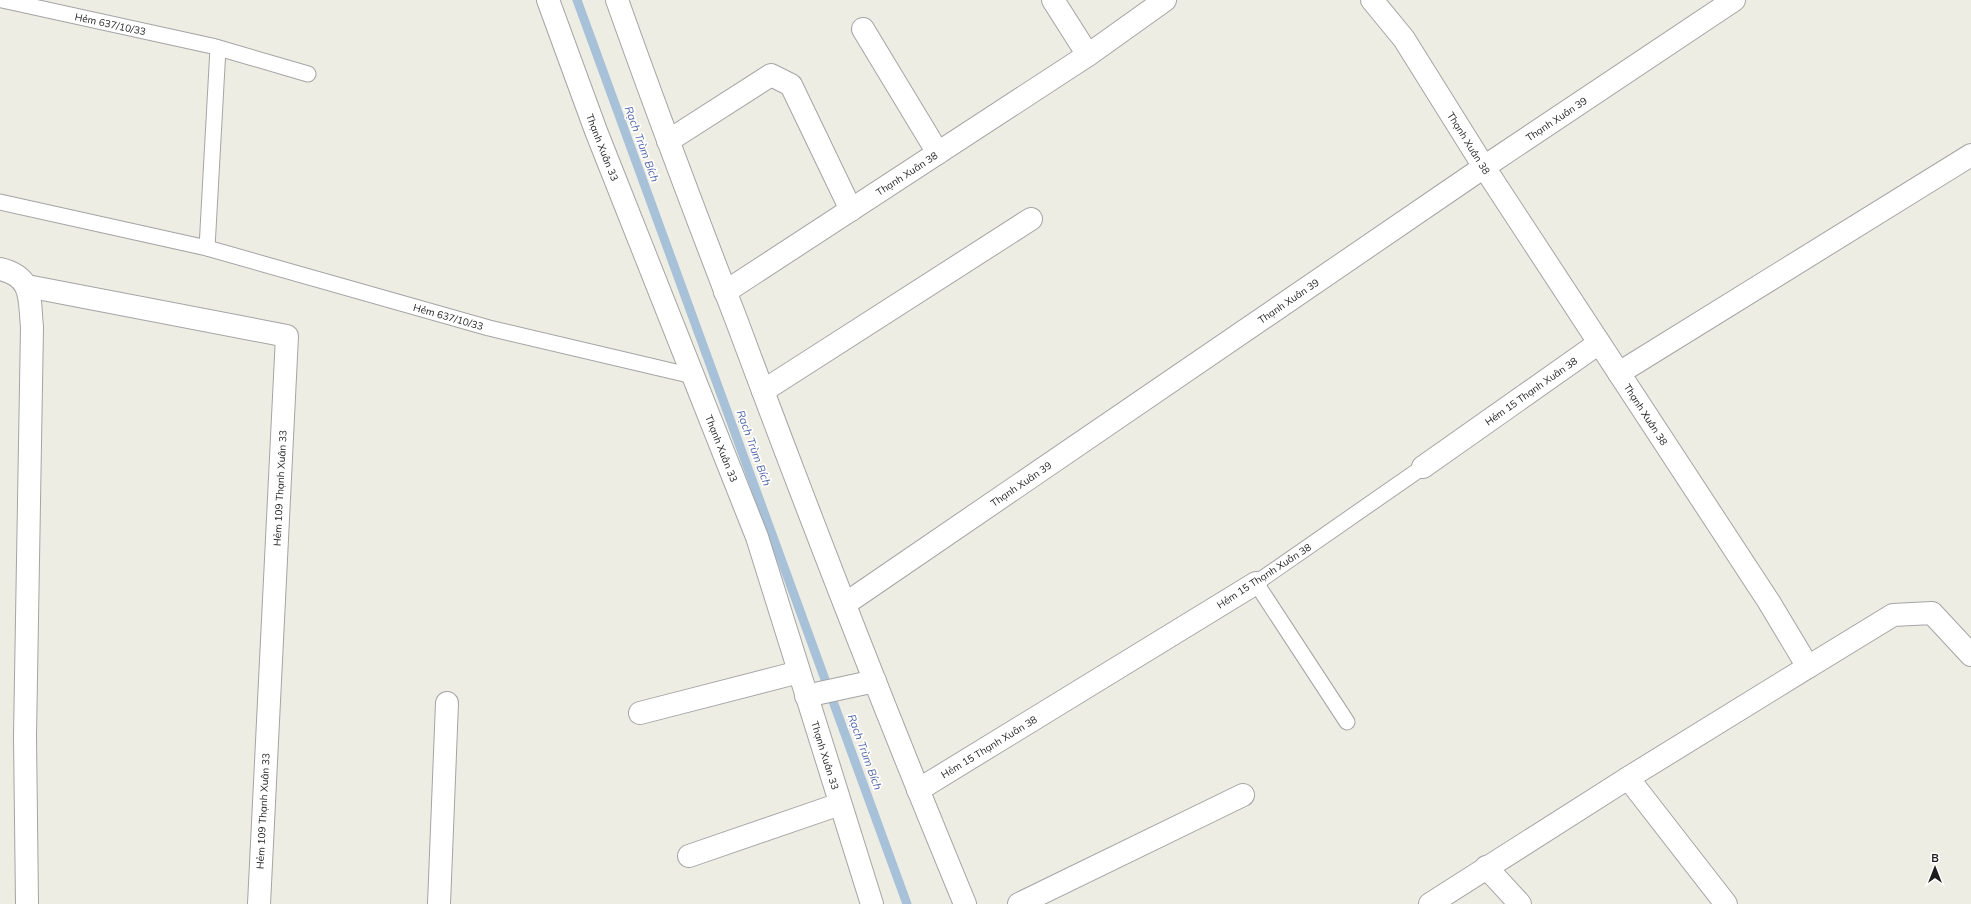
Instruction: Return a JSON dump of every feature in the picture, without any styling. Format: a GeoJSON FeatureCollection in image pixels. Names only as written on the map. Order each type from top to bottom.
{"type":"FeatureCollection","features":[{"type":"Feature","properties":{"kind":"street","name":"Thạnh Xuân 33"},"geometry":{"type":"LineString","coordinates":[[548,0],[596,132],[757,537],[872,904]]}},
{"type":"Feature","properties":{"kind":"street"},"geometry":{"type":"LineString","coordinates":[[617,0],[668,141],[762,391],[844,604],[965,904]]}},
{"type":"Feature","properties":{"kind":"street"},"geometry":{"type":"LineString","coordinates":[[1053,0],[1088,55]]}},
{"type":"Feature","properties":{"kind":"street","name":"Thạnh Xuân 38"},"geometry":{"type":"LineString","coordinates":[[725,292],[1088,55],[1165,0]]}},
{"type":"Feature","properties":{"kind":"street","name":"Thạnh Xuân 38"},"geometry":{"type":"LineString","coordinates":[[1372,0],[1404,39],[1484,167],[1769,602],[1808,667]]}},
{"type":"Feature","properties":{"kind":"street","name":"Thạnh Xuân 39"},"geometry":{"type":"LineString","coordinates":[[844,604],[1484,167],[1734,0]]}},
{"type":"Feature","properties":{"kind":"street"},"geometry":{"type":"LineString","coordinates":[[863,29],[938,153]]}},
{"type":"Feature","properties":{"kind":"street"},"geometry":{"type":"LineString","coordinates":[[668,141],[771,74],[791,85],[851,210]]}},
{"type":"Feature","properties":{"kind":"street"},"geometry":{"type":"LineString","coordinates":[[1619,373],[1971,155]]}},
{"type":"Feature","properties":{"kind":"street"},"geometry":{"type":"LineString","coordinates":[[762,391],[1031,219]]}},
{"type":"Feature","properties":{"kind":"street"},"geometry":{"type":"LineString","coordinates":[[0,269],[14,272],[27,286],[32,327],[25,736],[28,904]]}},
{"type":"Feature","properties":{"kind":"street","name":"Hẻm 109 Thạnh Xuân 33"},"geometry":{"type":"LineString","coordinates":[[27,286],[287,336],[259,904]]}},
{"type":"Feature","properties":{"kind":"street","name":"Hẻm 15 Thạnh Xuân 38"},"geometry":{"type":"LineString","coordinates":[[1423,467],[1599,344]]}},
{"type":"Feature","properties":{"kind":"street","name":"Hẻm 15 Thạnh Xuân 38"},"geometry":{"type":"LineString","coordinates":[[918,790],[1256,583]]}},
{"type":"Feature","properties":{"kind":"street"},"geometry":{"type":"LineString","coordinates":[[1430,904],[1628,778],[1893,615],[1932,613],[1971,656]]}},
{"type":"Feature","properties":{"kind":"street"},"geometry":{"type":"LineString","coordinates":[[640,713],[799,672]]}},
{"type":"Feature","properties":{"kind":"street"},"geometry":{"type":"LineString","coordinates":[[806,696],[875,681]]}},
{"type":"Feature","properties":{"kind":"street"},"geometry":{"type":"LineString","coordinates":[[439,904],[447,703]]}},
{"type":"Feature","properties":{"kind":"street"},"geometry":{"type":"LineString","coordinates":[[1628,778],[1726,904]]}},
{"type":"Feature","properties":{"kind":"street"},"geometry":{"type":"LineString","coordinates":[[1019,904],[1243,795]]}},
{"type":"Feature","properties":{"kind":"street"},"geometry":{"type":"LineString","coordinates":[[689,856],[840,804]]}},
{"type":"Feature","properties":{"kind":"street"},"geometry":{"type":"LineString","coordinates":[[1486,867],[1520,904]]}},
{"type":"Feature","properties":{"kind":"lane","name":"Hẻm 637/10/33"},"geometry":{"type":"LineString","coordinates":[[2,0],[218,48],[308,74]]}},
{"type":"Feature","properties":{"kind":"lane"},"geometry":{"type":"LineString","coordinates":[[207,248],[218,48]]}},
{"type":"Feature","properties":{"kind":"lane","name":"Hẻm 637/10/33"},"geometry":{"type":"LineString","coordinates":[[0,202],[207,248],[489,328],[693,376]]}},
{"type":"Feature","properties":{"kind":"lane","name":"Hẻm 15 Thạnh Xuân 38"},"geometry":{"type":"LineString","coordinates":[[1256,583],[1423,467]]}},
{"type":"Feature","properties":{"kind":"lane"},"geometry":{"type":"LineString","coordinates":[[1256,583],[1347,722]]}},
{"type":"Feature","properties":{"kind":"waterway","name":"Rạch Trùm Bích"},"geometry":{"type":"LineString","coordinates":[[577,0],[907,904]]}}]}
